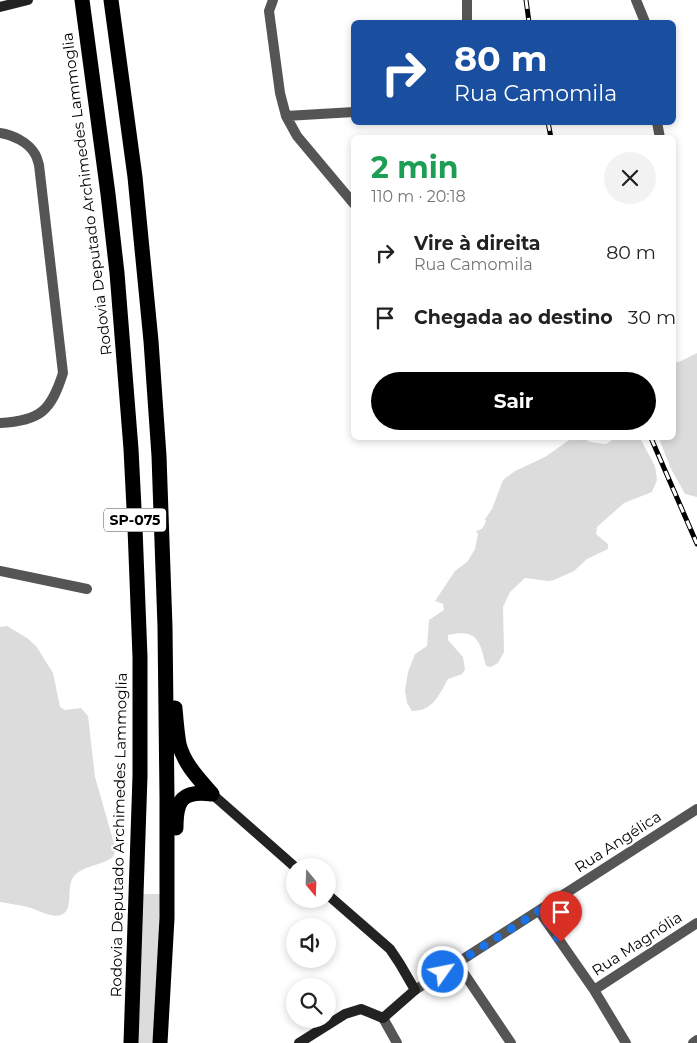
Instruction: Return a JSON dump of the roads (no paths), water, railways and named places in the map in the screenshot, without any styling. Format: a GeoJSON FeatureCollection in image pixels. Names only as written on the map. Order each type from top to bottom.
{"type":"FeatureCollection","features":[{"type":"Feature","properties":{"kind":"highway","name":"Rodovia Deputado Archimedes Lammoglia"},"geometry":{"type":"LineString","coordinates":[[82,0],[117,273],[131,449],[135,528],[140,657],[140,776],[131,1043]]}},
{"type":"Feature","properties":{"kind":"highway","name":"SP-075"},"geometry":{"type":"LineString","coordinates":[[112,0],[135,177],[151,341],[159,456],[165,627],[167,798],[167,918],[160,1043]]}},
{"type":"Feature","properties":{"kind":"highway"},"geometry":{"type":"LineString","coordinates":[[165,627],[172,664],[180,746],[186,761],[196,776],[212,794]]}},
{"type":"Feature","properties":{"kind":"highway"},"geometry":{"type":"LineString","coordinates":[[167,918],[172,893],[177,809],[180,802],[187,795],[197,793],[212,794]]}},
{"type":"Feature","properties":{"kind":"street"},"geometry":{"type":"LineString","coordinates":[[0,7],[28,0]]}},
{"type":"Feature","properties":{"kind":"street"},"geometry":{"type":"LineString","coordinates":[[273,0],[269,11],[280,93],[286,116],[297,136],[351,200]]}},
{"type":"Feature","properties":{"kind":"street"},"geometry":{"type":"LineString","coordinates":[[467,0],[468,20]]}},
{"type":"Feature","properties":{"kind":"street"},"geometry":{"type":"LineString","coordinates":[[636,0],[644,20]]}},
{"type":"Feature","properties":{"kind":"street"},"geometry":{"type":"LineString","coordinates":[[286,116],[351,112]]}},
{"type":"Feature","properties":{"kind":"street"},"geometry":{"type":"LineString","coordinates":[[0,133],[9,134],[22,140],[35,153],[39,165],[64,373],[51,403],[38,416],[19,422],[0,422]]}},
{"type":"Feature","properties":{"kind":"street"},"geometry":{"type":"LineString","coordinates":[[0,570],[87,589]]}},
{"type":"Feature","properties":{"kind":"street"},"geometry":{"type":"LineString","coordinates":[[212,794],[286,859]]}},
{"type":"Feature","properties":{"kind":"street","name":"Rua Angélica"},"geometry":{"type":"LineString","coordinates":[[383,1018],[415,990],[697,809]]}},
{"type":"Feature","properties":{"kind":"street"},"geometry":{"type":"LineString","coordinates":[[336,902],[390,949],[415,990]]}},
{"type":"Feature","properties":{"kind":"street"},"geometry":{"type":"LineString","coordinates":[[539,911],[594,990],[626,1043]]}},
{"type":"Feature","properties":{"kind":"street","name":"Rua Magnólia"},"geometry":{"type":"LineString","coordinates":[[594,990],[697,923]]}},
{"type":"Feature","properties":{"kind":"street"},"geometry":{"type":"LineString","coordinates":[[457,963],[511,1043]]}},
{"type":"Feature","properties":{"kind":"street"},"geometry":{"type":"LineString","coordinates":[[299,1043],[345,1014],[360,1008],[383,1018],[397,1043]]}},
{"type":"Feature","properties":{"kind":"street"},"geometry":{"type":"LineString","coordinates":[[693,1043],[697,1040]]}},
{"type":"Feature","properties":{"kind":"railway"},"geometry":{"type":"LineString","coordinates":[[526,0],[529,20]]}},
{"type":"Feature","properties":{"kind":"railway"},"geometry":{"type":"LineString","coordinates":[[549,125],[550,135]]}},
{"type":"Feature","properties":{"kind":"railway"},"geometry":{"type":"LineString","coordinates":[[652,440],[697,544]]}}]}
